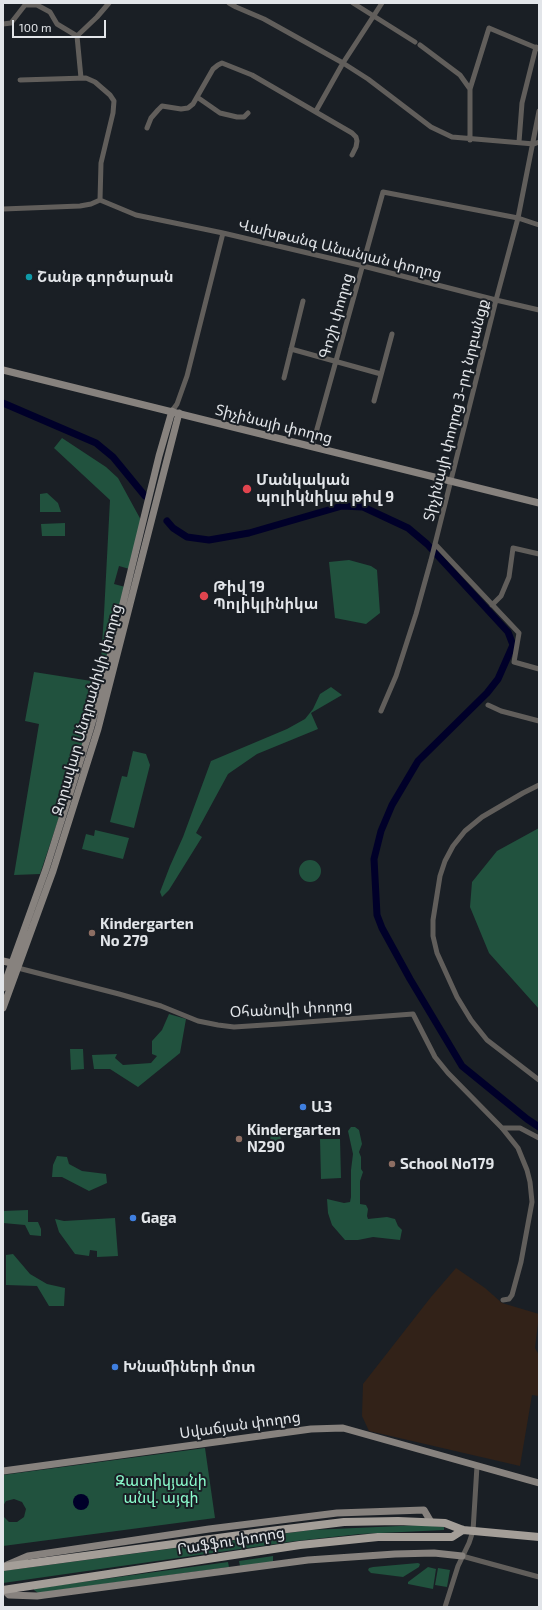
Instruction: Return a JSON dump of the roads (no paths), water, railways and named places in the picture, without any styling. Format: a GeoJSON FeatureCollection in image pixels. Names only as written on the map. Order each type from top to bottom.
{"type":"FeatureCollection","features":[{"type":"Feature","properties":{"kind":"main road","name":"Տիչինայի փողոց"},"geometry":{"type":"LineString","coordinates":[[3,370],[539,503]]}},
{"type":"Feature","properties":{"kind":"main road","name":"Զորավար Անդրանիկի փողոց"},"geometry":{"type":"LineString","coordinates":[[3,1008],[15,966],[50,870],[67,816],[81,762],[108,677],[159,456],[176,412]]}},
{"type":"Feature","properties":{"kind":"main road","name":"Օհանովի փողոց"},"geometry":{"type":"LineString","coordinates":[[3,961],[15,966]]}},
{"type":"Feature","properties":{"kind":"main road","name":"Օհանովի փողոց"},"geometry":{"type":"LineString","coordinates":[[3,964],[15,966]]}},
{"type":"Feature","properties":{"kind":"main road","name":"Զորավար Անդրանիկի փողոց"},"geometry":{"type":"LineString","coordinates":[[3,988],[15,966]]}},
{"type":"Feature","properties":{"kind":"main road","name":"Սվաճյան փողոց"},"geometry":{"type":"LineString","coordinates":[[3,1472],[311,1429],[344,1428],[539,1483]]}},
{"type":"Feature","properties":{"kind":"main road","name":"Րաֆֆու փողոց"},"geometry":{"type":"LineString","coordinates":[[3,1567],[344,1522],[431,1522],[451,1524],[463,1530],[539,1537]]}},
{"type":"Feature","properties":{"kind":"main road","name":"Րաֆֆու փողոց"},"geometry":{"type":"LineString","coordinates":[[4,1590],[300,1545],[378,1537],[452,1537],[463,1530]]}},
{"type":"Feature","properties":{"kind":"main road"},"geometry":{"type":"LineString","coordinates":[[4,1590],[9,1596],[37,1596],[308,1560],[395,1554],[434,1553],[462,1556]]}},
{"type":"Feature","properties":{"kind":"street"},"geometry":{"type":"LineString","coordinates":[[76,36],[97,17],[109,3]]}},
{"type":"Feature","properties":{"kind":"street"},"geometry":{"type":"LineString","coordinates":[[229,3],[264,19],[342,63],[368,79],[430,127],[452,138],[536,143]]}},
{"type":"Feature","properties":{"kind":"street"},"geometry":{"type":"LineString","coordinates":[[353,3],[418,43],[460,76],[470,89]]}},
{"type":"Feature","properties":{"kind":"street"},"geometry":{"type":"LineString","coordinates":[[316,111],[342,63],[382,3]]}},
{"type":"Feature","properties":{"kind":"street"},"geometry":{"type":"LineString","coordinates":[[3,24],[11,23],[25,5],[31,4],[37,5],[50,12],[57,24],[76,36]]}},
{"type":"Feature","properties":{"kind":"street"},"geometry":{"type":"LineString","coordinates":[[470,140],[470,89],[489,28],[538,48],[522,103],[518,142]]}},
{"type":"Feature","properties":{"kind":"street"},"geometry":{"type":"LineString","coordinates":[[76,36],[81,78]]}},
{"type":"Feature","properties":{"kind":"street"},"geometry":{"type":"LineString","coordinates":[[147,128],[151,118],[162,106],[180,109],[188,108],[193,104],[213,69],[222,64],[252,75],[316,111],[354,135],[357,141],[352,155]]}},
{"type":"Feature","properties":{"kind":"street"},"geometry":{"type":"LineString","coordinates":[[3,209],[80,206],[91,204],[100,200],[101,163],[113,113],[114,101],[110,95],[95,82],[81,78],[20,80]]}},
{"type":"Feature","properties":{"kind":"street"},"geometry":{"type":"LineString","coordinates":[[197,97],[220,113],[237,118],[244,117],[248,113]]}},
{"type":"Feature","properties":{"kind":"street","name":"Տիչինայի փողոց 3-րդ նրբանցք"},"geometry":{"type":"LineString","coordinates":[[381,711],[396,676],[416,614],[431,560],[518,218],[536,143],[539,111]]}},
{"type":"Feature","properties":{"kind":"street","name":"Գոշի փողոց"},"geometry":{"type":"LineString","coordinates":[[312,447],[383,192],[518,218]]}},
{"type":"Feature","properties":{"kind":"street","name":"Վախթանգ Անանյան փողոց"},"geometry":{"type":"LineString","coordinates":[[100,200],[136,215],[223,233],[363,266],[539,310]]}},
{"type":"Feature","properties":{"kind":"street"},"geometry":{"type":"LineString","coordinates":[[518,218],[539,225]]}},
{"type":"Feature","properties":{"kind":"street","name":"Զորավար Անդրանիկի փողոց"},"geometry":{"type":"LineString","coordinates":[[176,412],[177,404],[187,376],[223,233]]}},
{"type":"Feature","properties":{"kind":"street"},"geometry":{"type":"LineString","coordinates":[[284,378],[303,302]]}},
{"type":"Feature","properties":{"kind":"street"},"geometry":{"type":"LineString","coordinates":[[374,401],[392,334]]}},
{"type":"Feature","properties":{"kind":"street"},"geometry":{"type":"LineString","coordinates":[[291,349],[381,374]]}},
{"type":"Feature","properties":{"kind":"street"},"geometry":{"type":"LineString","coordinates":[[435,544],[519,633],[514,662],[539,669]]}},
{"type":"Feature","properties":{"kind":"street"},"geometry":{"type":"LineString","coordinates":[[492,605],[501,596],[509,577],[513,548],[539,554]]}},
{"type":"Feature","properties":{"kind":"street"},"geometry":{"type":"LineString","coordinates":[[488,705],[501,711],[539,721]]}},
{"type":"Feature","properties":{"kind":"street"},"geometry":{"type":"LineString","coordinates":[[539,785],[523,792],[482,817],[465,831],[453,846],[445,861],[440,876],[433,920],[437,953],[457,997],[471,1020],[487,1040],[539,1080]]}},
{"type":"Feature","properties":{"kind":"street","name":"Օհանովի փողոց"},"geometry":{"type":"LineString","coordinates":[[15,966],[160,1006],[198,1021],[218,1026],[234,1027],[413,1014],[434,1057],[502,1128],[518,1148],[530,1182],[532,1202],[521,1262],[512,1294],[509,1299],[503,1300]]}},
{"type":"Feature","properties":{"kind":"street"},"geometry":{"type":"LineString","coordinates":[[502,1128],[520,1128],[539,1138]]}},
{"type":"Feature","properties":{"kind":"street"},"geometry":{"type":"LineString","coordinates":[[445,1607],[458,1566],[473,1531],[477,1466]]}},
{"type":"Feature","properties":{"kind":"street"},"geometry":{"type":"LineString","coordinates":[[462,1556],[539,1577]]}},
{"type":"Feature","properties":{"kind":"water"},"geometry":{"type":"Polygon","coordinates":[[[81,1494],[88,1499],[89,1502],[84,1509],[81,1510],[74,1505],[73,1502],[78,1495],[81,1494]]]}},
{"type":"Feature","properties":{"kind":"waterway"},"geometry":{"type":"LineString","coordinates":[[3,403],[96,443],[113,457],[145,496]]}},
{"type":"Feature","properties":{"kind":"waterway"},"geometry":{"type":"LineString","coordinates":[[167,521],[173,528],[187,537],[209,540],[249,533],[342,506],[363,507],[408,528],[427,544],[508,632],[513,645],[498,679],[487,693],[418,761],[392,805],[381,831],[374,859],[377,915],[382,928],[410,979],[462,1066],[539,1127]]}},
{"type":"Feature","properties":{"kind":"place","name":"Շանթ գործարան"},"geometry":{"type":"Point","coordinates":[29,277]}},
{"type":"Feature","properties":{"kind":"place","name":"Մանկական պոլիկնիկա թիվ 9"},"geometry":{"type":"Point","coordinates":[247,489]}},
{"type":"Feature","properties":{"kind":"place","name":"Թիվ 19 Պոլիկլինիկա"},"geometry":{"type":"Point","coordinates":[204,596]}},
{"type":"Feature","properties":{"kind":"place","name":"Kindergarten No 279"},"geometry":{"type":"Point","coordinates":[92,933]}},
{"type":"Feature","properties":{"kind":"place","name":"Ա3"},"geometry":{"type":"Point","coordinates":[303,1107]}},
{"type":"Feature","properties":{"kind":"place","name":"Kindergarten N290"},"geometry":{"type":"Point","coordinates":[239,1139]}},
{"type":"Feature","properties":{"kind":"place","name":"School No179"},"geometry":{"type":"Point","coordinates":[392,1164]}},
{"type":"Feature","properties":{"kind":"place","name":"Gaga"},"geometry":{"type":"Point","coordinates":[133,1218]}},
{"type":"Feature","properties":{"kind":"place","name":"Խնամիների մոտ"},"geometry":{"type":"Point","coordinates":[115,1367]}},
{"type":"Feature","properties":{"kind":"park label","name":"Զատիկյանի անվ. այգի"},"geometry":{"type":"Point","coordinates":[161,1490]}}]}
